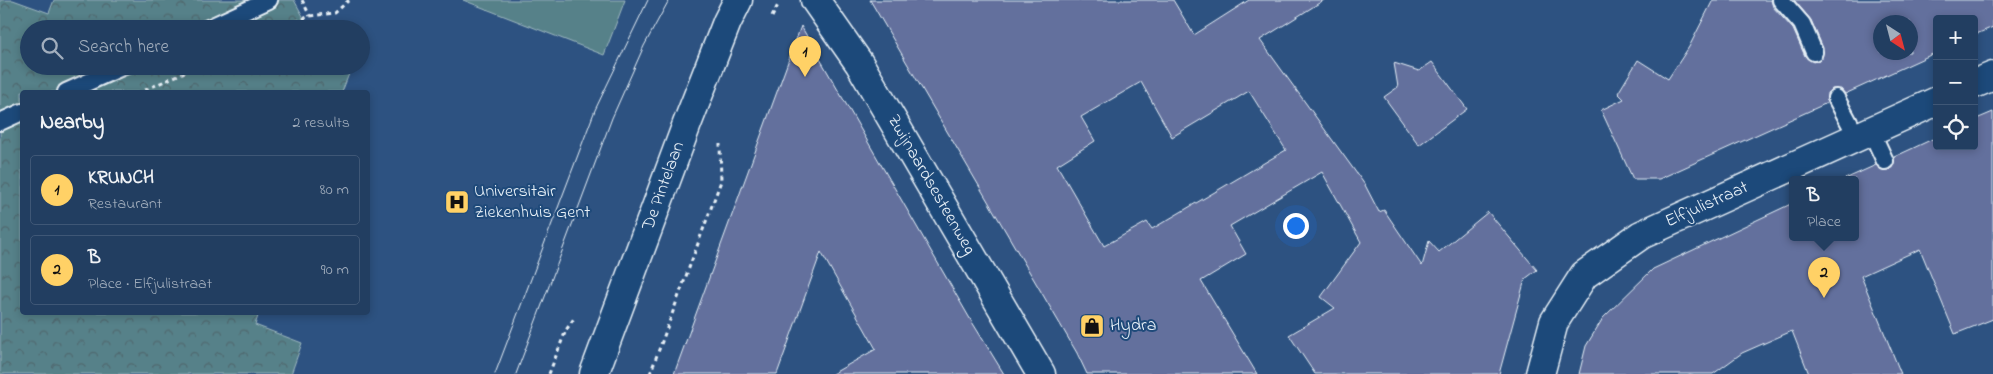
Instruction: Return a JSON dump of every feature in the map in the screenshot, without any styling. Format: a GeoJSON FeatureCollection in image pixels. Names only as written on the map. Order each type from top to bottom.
{"type":"FeatureCollection","features":[{"type":"Feature","properties":{"kind":"street","name":"De Pintelaan"},"geometry":{"type":"LineString","coordinates":[[594,374],[726,22],[738,0]]}},
{"type":"Feature","properties":{"kind":"street","name":"Zwijnaardsesteenweg"},"geometry":{"type":"LineString","coordinates":[[815,0],[859,63],[1041,374]]}},
{"type":"Feature","properties":{"kind":"street"},"geometry":{"type":"LineString","coordinates":[[1978,82],[1993,76]]}},
{"type":"Feature","properties":{"kind":"street","name":"Elfjulistraat"},"geometry":{"type":"LineString","coordinates":[[1540,374],[1554,322],[1584,275],[1641,235],[1933,103]]}},
{"type":"Feature","properties":{"kind":"lane"},"geometry":{"type":"LineString","coordinates":[[226,20],[269,0]]}},
{"type":"Feature","properties":{"kind":"lane"},"geometry":{"type":"LineString","coordinates":[[1781,0],[1802,24],[1814,52]]}},
{"type":"Feature","properties":{"kind":"lane"},"geometry":{"type":"LineString","coordinates":[[70,90],[104,75]]}},
{"type":"Feature","properties":{"kind":"lane"},"geometry":{"type":"LineString","coordinates":[[1836,98],[1885,161]]}},
{"type":"Feature","properties":{"kind":"lane"},"geometry":{"type":"LineString","coordinates":[[0,122],[20,113]]}},
{"type":"Feature","properties":{"kind":"path"},"geometry":{"type":"LineString","coordinates":[[302,0],[310,16]]}},
{"type":"Feature","properties":{"kind":"path"},"geometry":{"type":"LineString","coordinates":[[301,20],[310,16],[335,13],[349,0]]}},
{"type":"Feature","properties":{"kind":"path"},"geometry":{"type":"LineString","coordinates":[[144,90],[178,75]]}},
{"type":"Feature","properties":{"kind":"path"},"geometry":{"type":"LineString","coordinates":[[650,374],[721,181],[720,134]]}},
{"type":"Feature","properties":{"kind":"green space"},"geometry":{"type":"Polygon","coordinates":[[[0,0],[13,0],[49,13],[54,0],[294,0],[305,20],[20,20],[20,75],[349,75],[343,90],[20,90],[20,315],[258,315],[255,325],[302,343],[291,374],[0,374],[0,0]]]}},
{"type":"Feature","properties":{"kind":"green space"},"geometry":{"type":"Polygon","coordinates":[[[463,0],[625,0],[604,55],[463,0]]]}},
{"type":"Feature","properties":{"kind":"building"},"geometry":{"type":"Polygon","coordinates":[[[870,0],[1173,0],[1194,35],[1249,0],[1324,0],[1260,40],[1365,185],[1379,212],[1384,210],[1422,266],[1429,241],[1439,252],[1488,212],[1537,270],[1525,279],[1499,374],[1315,374],[1289,335],[1335,308],[1321,297],[1361,242],[1322,172],[1230,226],[1246,254],[1201,281],[1257,374],[1087,374],[1077,353],[870,0]],[[1141,82],[1081,117],[1095,141],[1057,165],[1104,246],[1147,222],[1152,229],[1286,150],[1249,91],[1172,137],[1141,82]]]}},
{"type":"Feature","properties":{"kind":"building"},"geometry":{"type":"Polygon","coordinates":[[[1713,0],[1771,0],[1773,7],[1793,29],[1805,56],[1813,62],[1822,58],[1823,48],[1811,20],[1794,0],[1993,0],[1993,27],[1978,33],[1978,15],[1933,15],[1933,54],[1845,94],[1841,89],[1832,89],[1827,93],[1827,103],[1659,179],[1633,179],[1601,110],[1624,99],[1618,93],[1638,60],[1668,79],[1689,47],[1713,0]]]}},
{"type":"Feature","properties":{"kind":"building"},"geometry":{"type":"Polygon","coordinates":[[[801,26],[969,317],[1004,374],[832,374],[876,349],[821,252],[777,374],[674,374],[801,26]]]}},
{"type":"Feature","properties":{"kind":"building"},"geometry":{"type":"Polygon","coordinates":[[[1432,62],[1467,109],[1419,145],[1384,97],[1398,87],[1394,63],[1419,71],[1432,62]]]}},
{"type":"Feature","properties":{"kind":"building"},"geometry":{"type":"Polygon","coordinates":[[[1993,112],[1993,319],[1955,334],[1920,249],[1861,276],[1901,374],[1809,374],[1792,331],[1742,353],[1713,374],[1579,374],[1586,346],[1603,318],[1653,269],[1789,205],[1789,241],[1859,241],[1859,176],[1852,176],[1876,165],[1880,169],[1889,170],[1893,166],[1894,157],[1933,139],[1933,150],[1978,150],[1978,118],[1993,112]]]}},
{"type":"Feature","properties":{"kind":"tram line"},"geometry":{"type":"LineString","coordinates":[[495,374],[595,110],[648,0]]}},
{"type":"Feature","properties":{"kind":"tram line"},"geometry":{"type":"LineString","coordinates":[[516,374],[612,118],[644,46],[669,0]]}},
{"type":"Feature","properties":{"kind":"place","name":"KRUNCH"},"geometry":{"type":"Point","coordinates":[805,77]}},
{"type":"Feature","properties":{"kind":"place","name":"Universitair Ziekenhuis Gent"},"geometry":{"type":"Point","coordinates":[457,202]}},
{"type":"Feature","properties":{"kind":"place","name":"B"},"geometry":{"type":"Point","coordinates":[1824,298]}},
{"type":"Feature","properties":{"kind":"place","name":"Hydra"},"geometry":{"type":"Point","coordinates":[1092,326]}}]}
